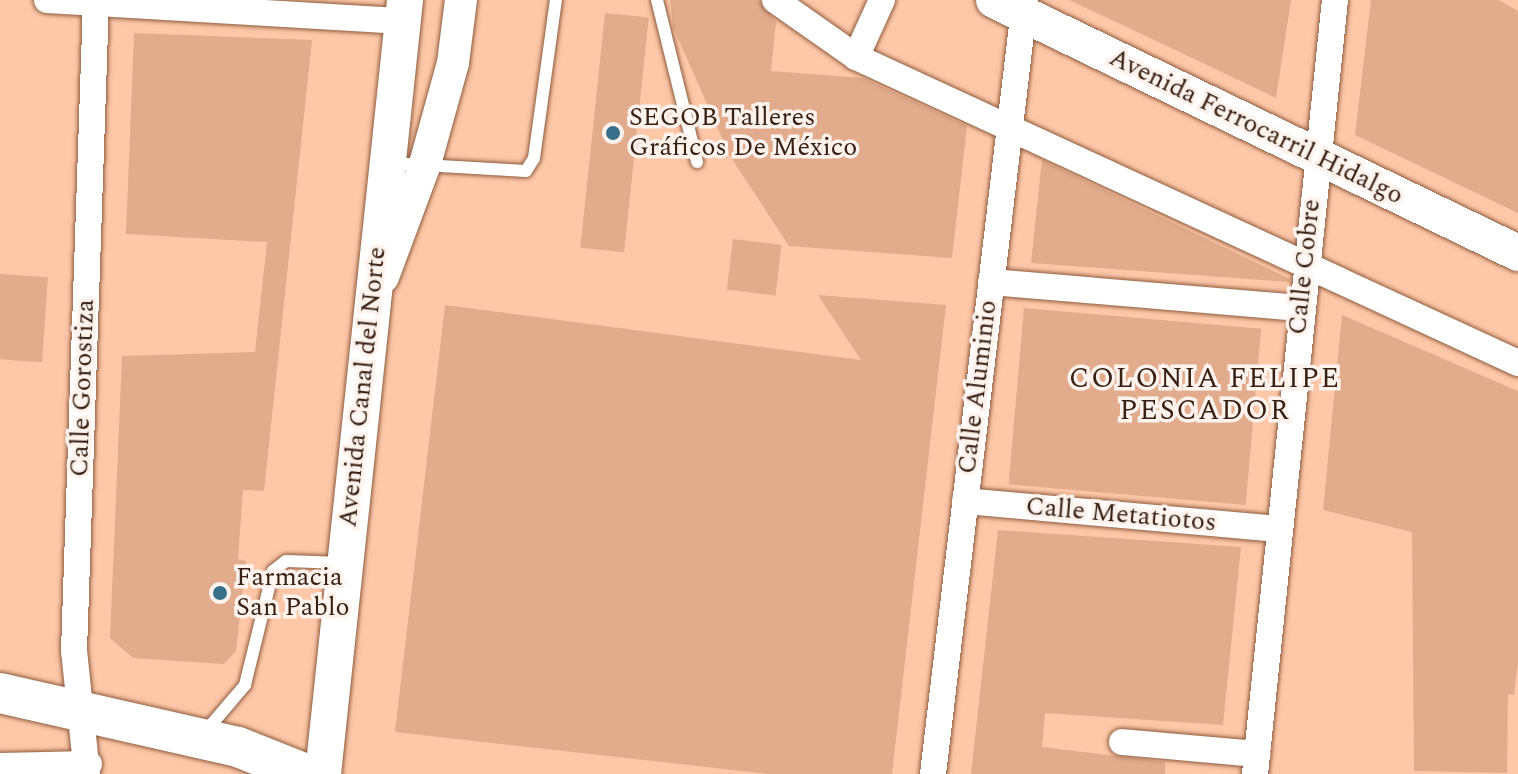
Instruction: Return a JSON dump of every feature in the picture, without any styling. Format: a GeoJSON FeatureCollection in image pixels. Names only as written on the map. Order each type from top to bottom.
{"type":"FeatureCollection","features":[{"type":"Feature","properties":{"kind":"main road","name":"Avenida Ferrocarril Hidalgo"},"geometry":{"type":"LineString","coordinates":[[1014,5],[1316,157],[1518,253]]}},
{"type":"Feature","properties":{"kind":"main road","name":"Avenida Canal del Norte"},"geometry":{"type":"LineString","coordinates":[[323,774],[403,11]]}},
{"type":"Feature","properties":{"kind":"main road"},"geometry":{"type":"LineString","coordinates":[[0,693],[200,738],[282,770]]}},
{"type":"Feature","properties":{"kind":"street"},"geometry":{"type":"LineString","coordinates":[[47,0],[403,11]]}},
{"type":"Feature","properties":{"kind":"street"},"geometry":{"type":"LineString","coordinates":[[371,310],[425,164],[453,63],[461,0]]}},
{"type":"Feature","properties":{"kind":"street"},"geometry":{"type":"LineString","coordinates":[[775,0],[856,57],[1518,363]]}},
{"type":"Feature","properties":{"kind":"street"},"geometry":{"type":"LineString","coordinates":[[856,57],[882,0]]}},
{"type":"Feature","properties":{"kind":"street","name":"Calle Cobre"},"geometry":{"type":"LineString","coordinates":[[1256,764],[1277,529],[1335,0]]}},
{"type":"Feature","properties":{"kind":"street","name":"Calle Gorostiza"},"geometry":{"type":"LineString","coordinates":[[88,769],[74,651],[96,2]]}},
{"type":"Feature","properties":{"kind":"street","name":"Calle Aluminio"},"geometry":{"type":"LineString","coordinates":[[933,774],[1008,127],[1014,5]]}},
{"type":"Feature","properties":{"kind":"street"},"geometry":{"type":"LineString","coordinates":[[991,282],[1300,308]]}},
{"type":"Feature","properties":{"kind":"street","name":"Calle Metatiotos"},"geometry":{"type":"LineString","coordinates":[[965,501],[1277,529]]}},
{"type":"Feature","properties":{"kind":"street"},"geometry":{"type":"LineString","coordinates":[[1122,742],[1256,764]]}},
{"type":"Feature","properties":{"kind":"street"},"geometry":{"type":"LineString","coordinates":[[0,766],[88,769]]}},
{"type":"Feature","properties":{"kind":"lane"},"geometry":{"type":"LineString","coordinates":[[386,163],[425,164],[511,175],[531,165],[556,0]]}},
{"type":"Feature","properties":{"kind":"lane"},"geometry":{"type":"LineString","coordinates":[[657,0],[697,162]]}},
{"type":"Feature","properties":{"kind":"lane"},"geometry":{"type":"LineString","coordinates":[[200,738],[245,685],[273,571],[286,561],[345,563]]}},
{"type":"Feature","properties":{"kind":"building"},"geometry":{"type":"Polygon","coordinates":[[[670,0],[759,0],[776,22],[771,71],[863,78],[967,126],[952,258],[789,246],[730,156],[673,27],[670,0]]]}},
{"type":"Feature","properties":{"kind":"building"},"geometry":{"type":"Polygon","coordinates":[[[1069,0],[1291,0],[1276,98],[1169,47],[1069,0]]]}},
{"type":"Feature","properties":{"kind":"building"},"geometry":{"type":"Polygon","coordinates":[[[1371,0],[1499,0],[1518,11],[1518,213],[1355,135],[1371,0]]]}},
{"type":"Feature","properties":{"kind":"building","name":"SEGOB Talleres Gráficos De México"},"geometry":{"type":"Polygon","coordinates":[[[605,13],[649,18],[624,252],[580,248],[605,13]]]}},
{"type":"Feature","properties":{"kind":"building"},"geometry":{"type":"Polygon","coordinates":[[[134,33],[312,40],[264,491],[243,490],[238,559],[246,561],[236,651],[224,664],[133,658],[110,638],[122,356],[255,352],[267,242],[126,234],[134,33]]]}},
{"type":"Feature","properties":{"kind":"building"},"geometry":{"type":"Polygon","coordinates":[[[1042,160],[1290,279],[1290,282],[1031,263],[1042,160]]]}},
{"type":"Feature","properties":{"kind":"building"},"geometry":{"type":"Polygon","coordinates":[[[733,239],[782,245],[775,296],[727,290],[733,239]]]}},
{"type":"Feature","properties":{"kind":"building"},"geometry":{"type":"Polygon","coordinates":[[[0,274],[48,277],[42,362],[0,359],[0,274]]]}},
{"type":"Feature","properties":{"kind":"building"},"geometry":{"type":"Polygon","coordinates":[[[818,295],[946,305],[892,774],[769,774],[395,732],[445,305],[861,360],[818,295]]]}},
{"type":"Feature","properties":{"kind":"building"},"geometry":{"type":"Polygon","coordinates":[[[1024,308],[1261,329],[1246,505],[1009,484],[1024,308]]]}},
{"type":"Feature","properties":{"kind":"building"},"geometry":{"type":"Polygon","coordinates":[[[1342,315],[1518,391],[1518,662],[1514,695],[1508,694],[1507,773],[1414,771],[1412,532],[1323,510],[1342,315]]]}},
{"type":"Feature","properties":{"kind":"building"},"geometry":{"type":"Polygon","coordinates":[[[998,530],[1241,547],[1223,725],[1045,713],[1042,747],[1165,762],[1165,774],[971,774],[998,530]]]}},
{"type":"Feature","properties":{"kind":"place","name":"SEGOB Talleres Gráficos De México"},"geometry":{"type":"Point","coordinates":[613,133]}},
{"type":"Feature","properties":{"kind":"place","name":"Farmacia San Pablo"},"geometry":{"type":"Point","coordinates":[220,593]}},
{"type":"Feature","properties":{"kind":"district","name":"COLONIA FELIPE PESCADOR"},"geometry":{"type":"Point","coordinates":[1205,395]}}]}
